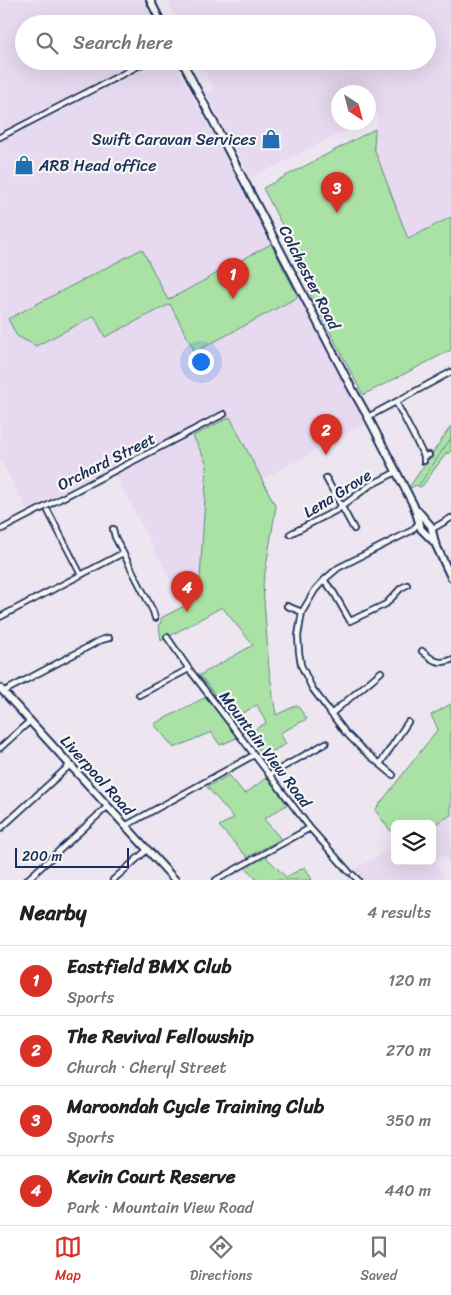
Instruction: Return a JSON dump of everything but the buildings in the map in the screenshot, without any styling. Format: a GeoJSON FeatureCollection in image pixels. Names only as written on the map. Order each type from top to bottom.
{"type":"FeatureCollection","features":[{"type":"Feature","properties":{"kind":"main road"},"geometry":{"type":"LineString","coordinates":[[150,0],[158,15]]}},
{"type":"Feature","properties":{"kind":"main road","name":"Colchester Road"},"geometry":{"type":"LineString","coordinates":[[187,70],[451,576]]}},
{"type":"Feature","properties":{"kind":"main road","name":"Liverpool Road"},"geometry":{"type":"LineString","coordinates":[[2,690],[175,880]]}},
{"type":"Feature","properties":{"kind":"street"},"geometry":{"type":"LineString","coordinates":[[0,138],[131,70]]}},
{"type":"Feature","properties":{"kind":"street"},"geometry":{"type":"LineString","coordinates":[[368,417],[451,372]]}},
{"type":"Feature","properties":{"kind":"street"},"geometry":{"type":"LineString","coordinates":[[396,402],[426,457]]}},
{"type":"Feature","properties":{"kind":"street","name":"Orchard Street"},"geometry":{"type":"LineString","coordinates":[[0,530],[224,414]]}},
{"type":"Feature","properties":{"kind":"street","name":"Lena Grove"},"geometry":{"type":"LineString","coordinates":[[290,534],[342,507],[369,486],[396,472]]}},
{"type":"Feature","properties":{"kind":"street"},"geometry":{"type":"LineString","coordinates":[[326,478],[354,529]]}},
{"type":"Feature","properties":{"kind":"street"},"geometry":{"type":"LineString","coordinates":[[48,511],[82,574]]}},
{"type":"Feature","properties":{"kind":"street"},"geometry":{"type":"LineString","coordinates":[[392,775],[345,732],[312,688],[302,665],[299,652],[298,636],[302,612],[315,590],[338,568],[411,530],[440,524],[451,518]]}},
{"type":"Feature","properties":{"kind":"street"},"geometry":{"type":"LineString","coordinates":[[113,529],[115,537],[155,618]]}},
{"type":"Feature","properties":{"kind":"street"},"geometry":{"type":"LineString","coordinates":[[0,617],[123,553]]}},
{"type":"Feature","properties":{"kind":"street"},"geometry":{"type":"LineString","coordinates":[[324,580],[334,593],[353,627]]}},
{"type":"Feature","properties":{"kind":"street"},"geometry":{"type":"LineString","coordinates":[[350,621],[386,604],[401,588],[407,585]]}},
{"type":"Feature","properties":{"kind":"street"},"geometry":{"type":"LineString","coordinates":[[287,606],[302,612]]}},
{"type":"Feature","properties":{"kind":"street"},"geometry":{"type":"LineString","coordinates":[[2,690],[100,640],[109,638]]}},
{"type":"Feature","properties":{"kind":"street","name":"Mountain View Road"},"geometry":{"type":"LineString","coordinates":[[167,638],[310,828],[358,880]]}},
{"type":"Feature","properties":{"kind":"street"},"geometry":{"type":"LineString","coordinates":[[422,651],[438,663],[451,660]]}},
{"type":"Feature","properties":{"kind":"street"},"geometry":{"type":"LineString","coordinates":[[139,695],[189,669]]}},
{"type":"Feature","properties":{"kind":"street"},"geometry":{"type":"LineString","coordinates":[[331,714],[381,672]]}},
{"type":"Feature","properties":{"kind":"street"},"geometry":{"type":"LineString","coordinates":[[0,748],[30,721]]}},
{"type":"Feature","properties":{"kind":"street"},"geometry":{"type":"LineString","coordinates":[[380,764],[408,722]]}},
{"type":"Feature","properties":{"kind":"street"},"geometry":{"type":"LineString","coordinates":[[269,775],[326,743]]}},
{"type":"Feature","properties":{"kind":"street"},"geometry":{"type":"LineString","coordinates":[[126,826],[254,755]]}},
{"type":"Feature","properties":{"kind":"street"},"geometry":{"type":"LineString","coordinates":[[0,829],[70,765]]}},
{"type":"Feature","properties":{"kind":"street"},"geometry":{"type":"LineString","coordinates":[[27,880],[108,806]]}},
{"type":"Feature","properties":{"kind":"street"},"geometry":{"type":"LineString","coordinates":[[216,880],[310,828]]}},
{"type":"Feature","properties":{"kind":"street"},"geometry":{"type":"LineString","coordinates":[[113,880],[147,850]]}},
{"type":"Feature","properties":{"kind":"shaded area"},"geometry":{"type":"Polygon","coordinates":[[[0,0],[143,0],[150,15],[15,15],[15,70],[179,70],[271,244],[168,300],[141,250],[8,319],[36,346],[94,316],[105,337],[170,304],[196,352],[298,297],[365,424],[261,480],[230,417],[193,436],[207,464],[199,595],[183,604],[111,466],[27,510],[0,459],[0,0]]]}},
{"type":"Feature","properties":{"kind":"shaded area"},"geometry":{"type":"Polygon","coordinates":[[[167,0],[371,0],[374,5],[384,0],[451,0],[451,217],[408,239],[374,148],[378,114],[376,115],[376,85],[331,85],[331,130],[347,130],[251,178],[206,93],[214,89],[204,70],[436,70],[436,15],[174,15],[167,0]]]}},
{"type":"Feature","properties":{"kind":"shaded area"},"geometry":{"type":"Polygon","coordinates":[[[451,815],[451,866],[445,855],[436,859],[436,824],[451,815]]]}},
{"type":"Feature","properties":{"kind":"shaded area"},"geometry":{"type":"Polygon","coordinates":[[[391,849],[391,865],[436,864],[445,880],[364,880],[354,869],[391,849]]]}},
{"type":"Feature","properties":{"kind":"green space"},"geometry":{"type":"Polygon","coordinates":[[[375,130],[374,148],[408,239],[451,217],[451,350],[363,395],[308,290],[314,287],[263,188],[375,130]]]}},
{"type":"Feature","properties":{"kind":"green space"},"geometry":{"type":"Polygon","coordinates":[[[271,244],[298,297],[195,352],[170,304],[105,337],[94,316],[36,346],[17,336],[8,319],[142,249],[168,300],[271,244]]]}},
{"type":"Feature","properties":{"kind":"green space"},"geometry":{"type":"Polygon","coordinates":[[[230,417],[276,507],[263,585],[269,669],[276,715],[297,705],[307,719],[280,733],[286,744],[264,756],[247,734],[266,723],[257,705],[234,718],[200,675],[253,645],[222,607],[161,641],[159,624],[161,623],[161,618],[184,606],[183,604],[199,595],[207,464],[193,436],[230,417]]]}},
{"type":"Feature","properties":{"kind":"green space"},"geometry":{"type":"Polygon","coordinates":[[[451,426],[451,450],[448,454],[447,452],[423,485],[420,487],[416,485],[411,488],[410,486],[451,426]]]}},
{"type":"Feature","properties":{"kind":"green space"},"geometry":{"type":"Polygon","coordinates":[[[206,697],[237,738],[220,745],[211,732],[174,748],[154,724],[206,697]]]}},
{"type":"Feature","properties":{"kind":"green space"},"geometry":{"type":"Polygon","coordinates":[[[451,704],[451,815],[436,824],[436,820],[391,820],[391,832],[375,810],[438,729],[431,715],[451,704]]]}},
{"type":"Feature","properties":{"kind":"green space"},"geometry":{"type":"Polygon","coordinates":[[[229,775],[245,794],[267,777],[288,804],[264,819],[281,839],[247,857],[219,826],[234,818],[207,787],[229,775]]]}},
{"type":"Feature","properties":{"kind":"green space"},"geometry":{"type":"Polygon","coordinates":[[[265,856],[286,877],[305,867],[312,880],[257,880],[245,867],[265,856]]]}},
{"type":"Feature","properties":{"kind":"waterway"},"geometry":{"type":"LineString","coordinates":[[419,485],[451,438]]}},
{"type":"Feature","properties":{"kind":"place","name":"Swift Caravan Services"},"geometry":{"type":"Point","coordinates":[271,139]}},
{"type":"Feature","properties":{"kind":"place","name":"ARB Head office"},"geometry":{"type":"Point","coordinates":[24,165]}},
{"type":"Feature","properties":{"kind":"place","name":"Maroondah Cycle Training Club"},"geometry":{"type":"Point","coordinates":[337,213]}},
{"type":"Feature","properties":{"kind":"place","name":"Eastfield BMX Club"},"geometry":{"type":"Point","coordinates":[233,299]}},
{"type":"Feature","properties":{"kind":"place","name":"The Revival Fellowship"},"geometry":{"type":"Point","coordinates":[326,455]}},
{"type":"Feature","properties":{"kind":"place","name":"Kevin Court Reserve"},"geometry":{"type":"Point","coordinates":[187,612]}}]}
